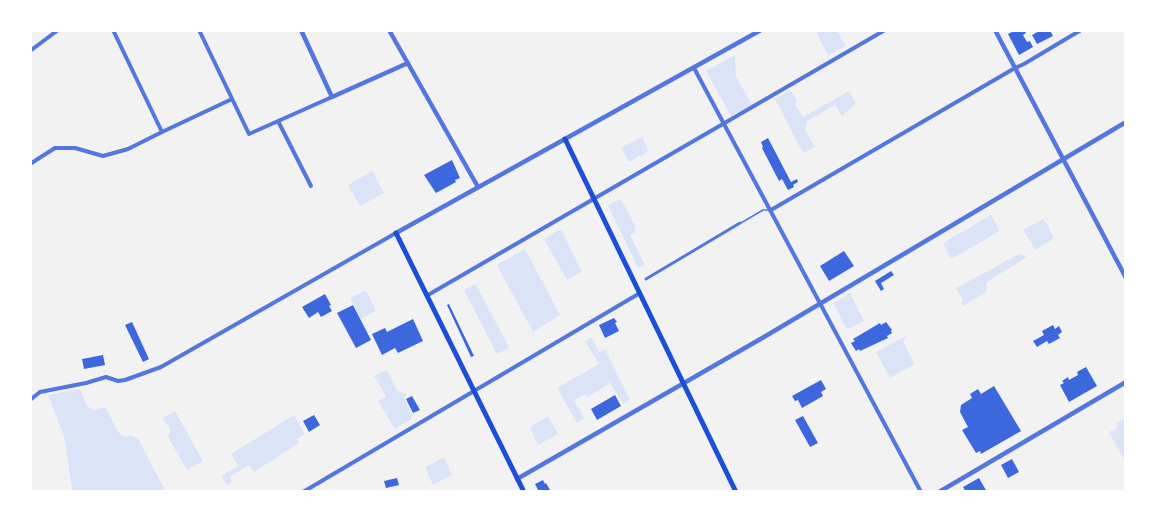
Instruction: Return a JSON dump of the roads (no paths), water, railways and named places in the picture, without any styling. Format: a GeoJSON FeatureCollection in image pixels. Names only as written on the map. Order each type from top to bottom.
{"type":"FeatureCollection","features":[{"type":"Feature","properties":{"kind":"main road"},"geometry":{"type":"LineString","coordinates":[[565,139],[736,492]]}},
{"type":"Feature","properties":{"kind":"main road"},"geometry":{"type":"LineString","coordinates":[[396,233],[524,492]]}},
{"type":"Feature","properties":{"kind":"street"},"geometry":{"type":"LineString","coordinates":[[30,51],[58,30]]}},
{"type":"Feature","properties":{"kind":"street"},"geometry":{"type":"LineString","coordinates":[[113,30],[162,132]]}},
{"type":"Feature","properties":{"kind":"street"},"geometry":{"type":"LineString","coordinates":[[199,30],[249,134],[408,63]]}},
{"type":"Feature","properties":{"kind":"street"},"geometry":{"type":"LineString","coordinates":[[301,30],[332,97]]}},
{"type":"Feature","properties":{"kind":"street"},"geometry":{"type":"LineString","coordinates":[[389,30],[478,188]]}},
{"type":"Feature","properties":{"kind":"street"},"geometry":{"type":"LineString","coordinates":[[30,400],[40,392],[80,385],[106,377],[117,381],[125,380],[161,367],[761,30]]}},
{"type":"Feature","properties":{"kind":"street"},"geometry":{"type":"LineString","coordinates":[[428,295],[885,30]]}},
{"type":"Feature","properties":{"kind":"street"},"geometry":{"type":"LineString","coordinates":[[995,30],[1126,278]]}},
{"type":"Feature","properties":{"kind":"street"},"geometry":{"type":"LineString","coordinates":[[771,210],[1081,30]]}},
{"type":"Feature","properties":{"kind":"street"},"geometry":{"type":"LineString","coordinates":[[694,68],[921,492]]}},
{"type":"Feature","properties":{"kind":"street"},"geometry":{"type":"LineString","coordinates":[[30,164],[55,148],[75,147],[103,156],[128,148],[232,99]]}},
{"type":"Feature","properties":{"kind":"street"},"geometry":{"type":"LineString","coordinates":[[278,121],[311,186]]}},
{"type":"Feature","properties":{"kind":"street"},"geometry":{"type":"LineString","coordinates":[[517,479],[1126,122]]}},
{"type":"Feature","properties":{"kind":"street"},"geometry":{"type":"LineString","coordinates":[[645,279],[740,223]]}},
{"type":"Feature","properties":{"kind":"street"},"geometry":{"type":"LineString","coordinates":[[303,492],[640,293]]}},
{"type":"Feature","properties":{"kind":"street"},"geometry":{"type":"LineString","coordinates":[[939,492],[1126,382]]}},
{"type":"Feature","properties":{"kind":"lane"},"geometry":{"type":"LineString","coordinates":[[740,223],[763,210],[771,210]]}}]}
